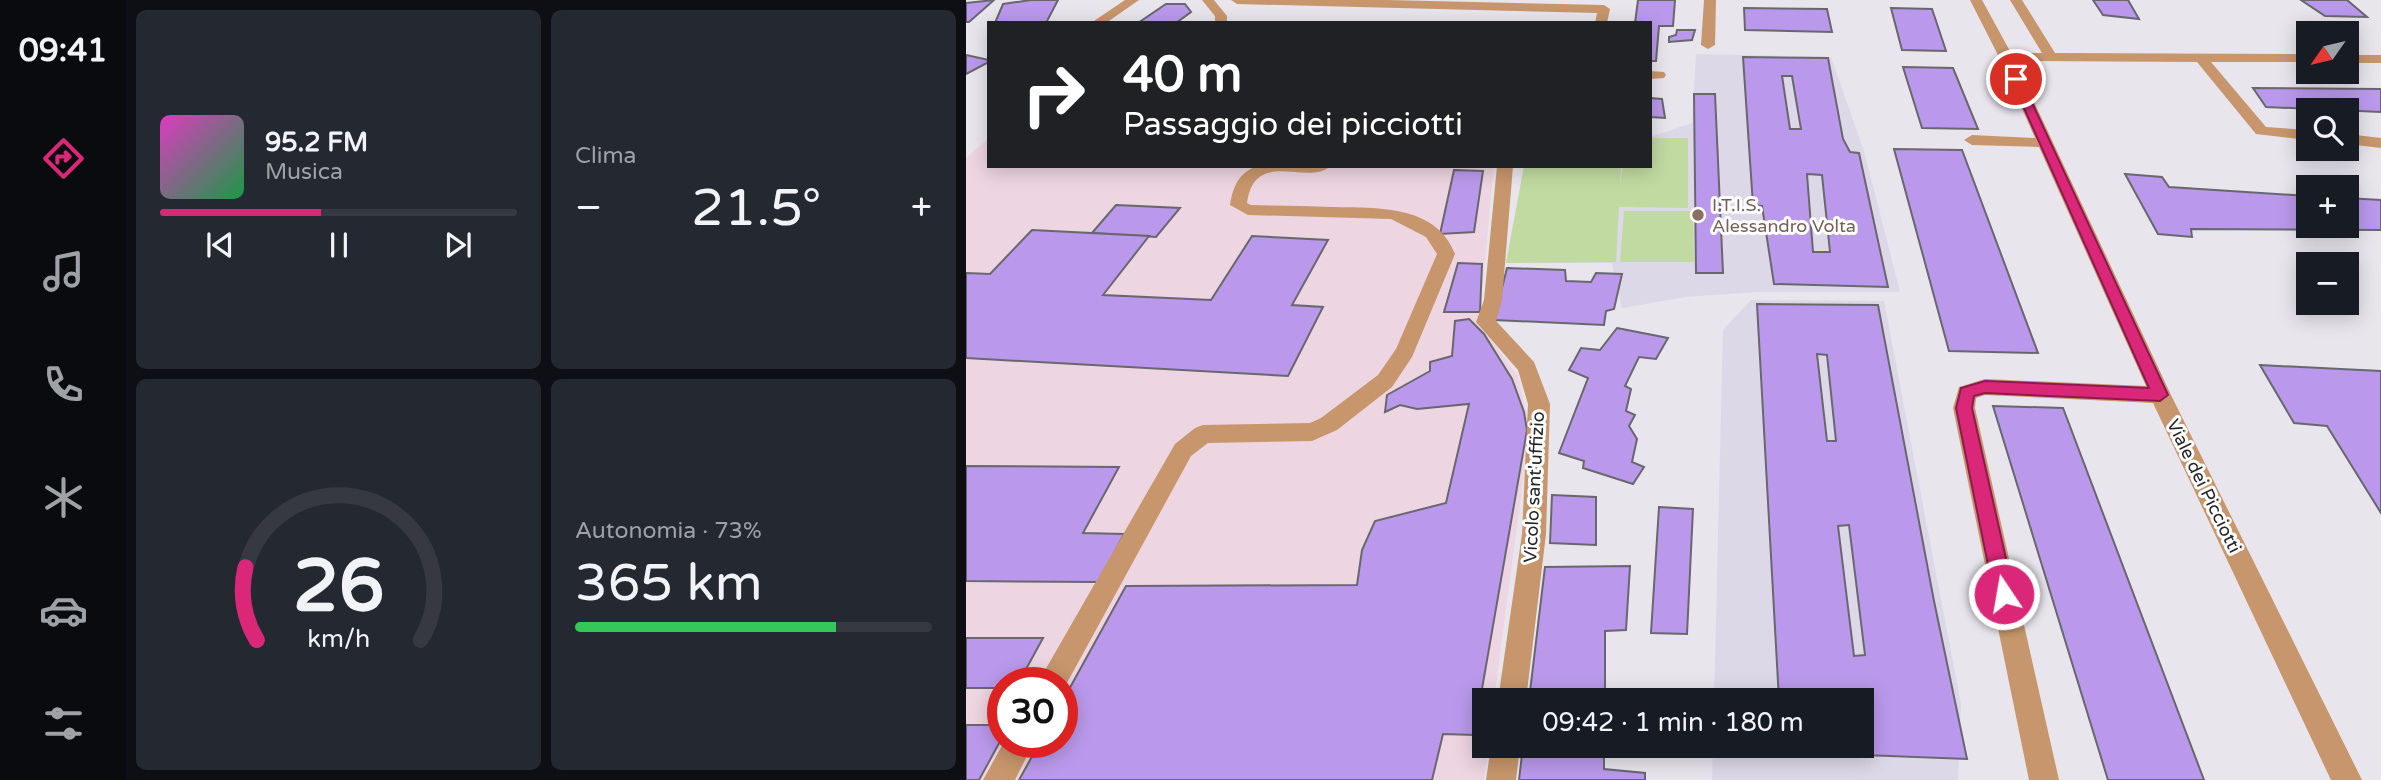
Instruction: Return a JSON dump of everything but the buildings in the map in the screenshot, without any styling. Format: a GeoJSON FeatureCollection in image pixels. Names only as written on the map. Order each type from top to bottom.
{"type":"FeatureCollection","features":[{"type":"Feature","properties":{"kind":"street"},"geometry":{"type":"LineString","coordinates":[[1100,21],[1133,0]]}},
{"type":"Feature","properties":{"kind":"street"},"geometry":{"type":"LineString","coordinates":[[1208,0],[1221,16],[1221,21]]}},
{"type":"Feature","properties":{"kind":"street"},"geometry":{"type":"LineString","coordinates":[[1237,0],[1420,2],[1604,9],[1601,21]]}},
{"type":"Feature","properties":{"kind":"street"},"geometry":{"type":"LineString","coordinates":[[1708,45],[1710,0]]}},
{"type":"Feature","properties":{"kind":"street","name":"Viale dei Picciotti"},"geometry":{"type":"LineString","coordinates":[[1976,0],[2006,57],[2160,395],[2347,780]]}},
{"type":"Feature","properties":{"kind":"street"},"geometry":{"type":"LineString","coordinates":[[2016,0],[2051,57]]}},
{"type":"Feature","properties":{"kind":"street"},"geometry":{"type":"LineString","coordinates":[[1507,21],[1515,7]]}},
{"type":"Feature","properties":{"kind":"street"},"geometry":{"type":"LineString","coordinates":[[2199,56],[2261,131],[2296,134]]}},
{"type":"Feature","properties":{"kind":"street"},"geometry":{"type":"LineString","coordinates":[[2006,57],[2296,58]]}},
{"type":"Feature","properties":{"kind":"street"},"geometry":{"type":"LineString","coordinates":[[2359,59],[2381,59]]}},
{"type":"Feature","properties":{"kind":"street"},"geometry":{"type":"LineString","coordinates":[[2359,140],[2381,142]]}},
{"type":"Feature","properties":{"kind":"street"},"geometry":{"type":"LineString","coordinates":[[1972,141],[2045,143]]}},
{"type":"Feature","properties":{"kind":"street"},"geometry":{"type":"LineString","coordinates":[[1062,667],[1182,450],[1203,434],[1312,432],[1329,424],[1384,381],[1405,352],[1446,254],[1444,245],[1430,232],[1414,221],[1393,214],[1248,210],[1238,205],[1238,194],[1245,179],[1269,168]]}},
{"type":"Feature","properties":{"kind":"street","name":"Vicolo sant'uffizio"},"geometry":{"type":"LineString","coordinates":[[1505,168],[1493,300],[1486,322],[1527,367],[1539,404],[1534,534],[1514,688]]}},
{"type":"Feature","properties":{"kind":"street"},"geometry":{"type":"LineString","coordinates":[[2045,780],[1964,408],[1966,393],[1985,387],[2160,395]]}},
{"type":"Feature","properties":{"kind":"street"},"geometry":{"type":"LineString","coordinates":[[999,780],[1011,758]]}},
{"type":"Feature","properties":{"kind":"street"},"geometry":{"type":"LineString","coordinates":[[1501,780],[1504,758]]}},
{"type":"Feature","properties":{"kind":"shaded area","name":"I.T.I.S. Alessandro Volta"},"geometry":{"type":"Polygon","coordinates":[[[1696,54],[1831,57],[1864,151],[1900,292],[1756,292],[1686,297],[1622,308],[1612,263],[1506,263],[1524,168],[1652,168],[1652,136],[1692,123],[1696,54]]]}},
{"type":"Feature","properties":{"kind":"shaded area"},"geometry":{"type":"Polygon","coordinates":[[[987,140],[987,168],[1494,168],[1479,323],[1518,376],[1530,428],[1496,688],[1472,688],[1472,758],[1487,758],[1484,780],[966,780],[966,158],[987,140]]]}},
{"type":"Feature","properties":{"kind":"shaded area"},"geometry":{"type":"Polygon","coordinates":[[[1751,300],[1884,301],[1961,704],[1958,780],[1712,780],[1713,758],[1874,758],[1874,688],[1714,688],[1723,330],[1751,300]]]}},
{"type":"Feature","properties":{"kind":"green space"},"geometry":{"type":"Polygon","coordinates":[[[1652,138],[1688,138],[1688,208],[1619,207],[1616,262],[1506,263],[1524,168],[1621,168],[1620,184],[1623,168],[1652,168],[1652,138]]]}},
{"type":"Feature","properties":{"kind":"green space"},"geometry":{"type":"Polygon","coordinates":[[[1624,211],[1693,211],[1694,262],[1620,262],[1624,211]]]}},
{"type":"Feature","properties":{"kind":"place","name":"I.T.I.S. Alessandro Volta"},"geometry":{"type":"Point","coordinates":[1698,215]}},
{"type":"Feature","properties":{"kind":"route"},"geometry":{"type":"LineString","coordinates":[[2004,594],[1964,408],[1966,393],[1985,387],[2160,395],[2016,79]]}}]}
